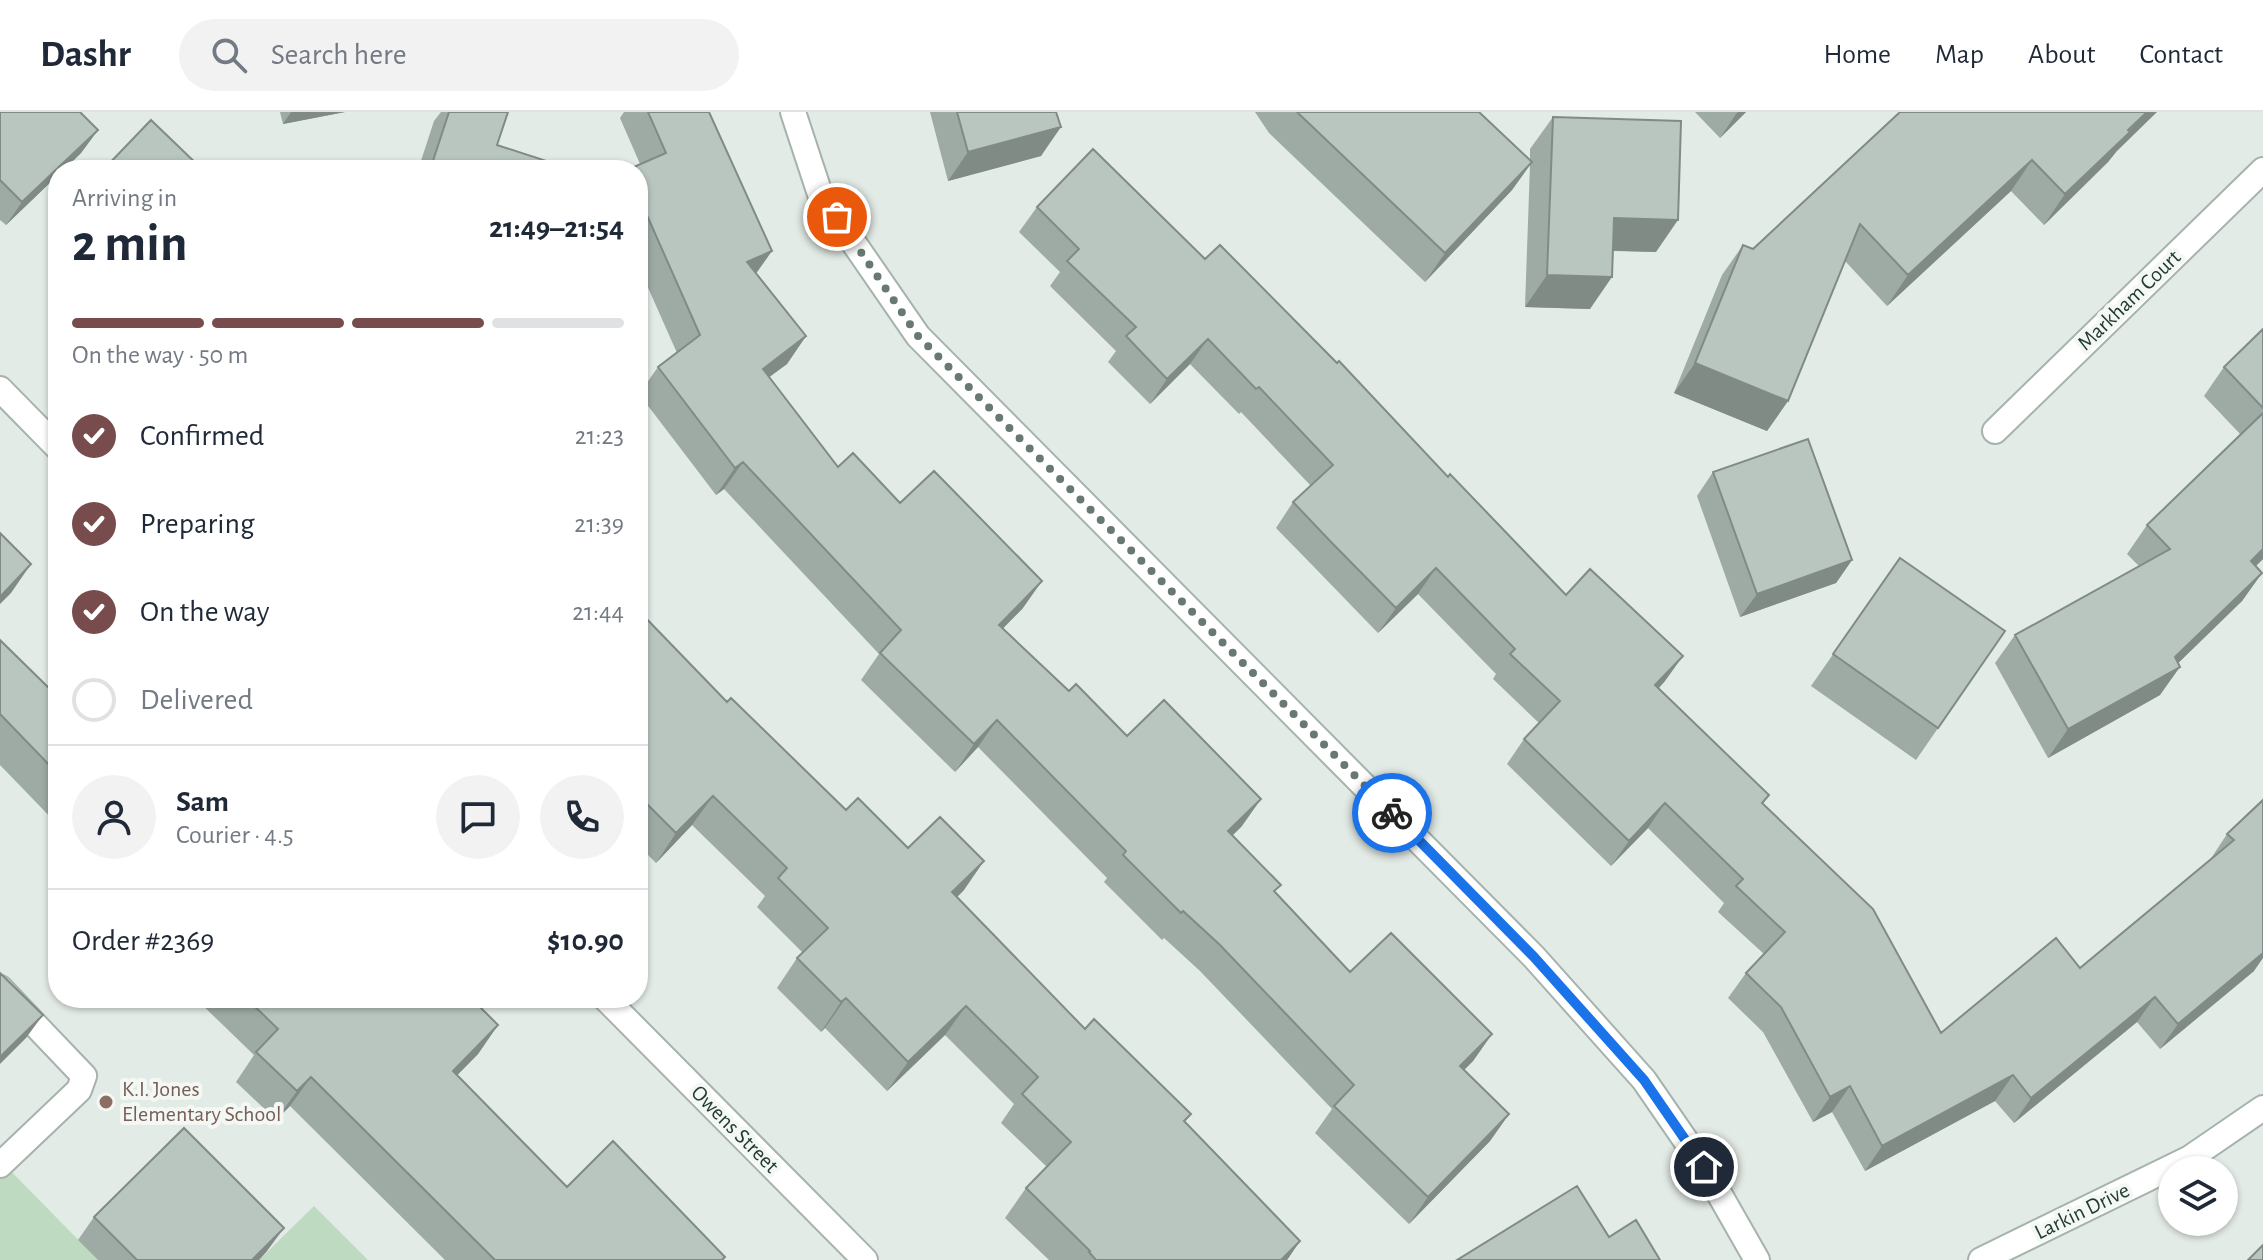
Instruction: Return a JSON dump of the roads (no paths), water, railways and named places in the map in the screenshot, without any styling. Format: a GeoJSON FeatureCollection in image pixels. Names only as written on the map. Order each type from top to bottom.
{"type":"FeatureCollection","features":[{"type":"Feature","properties":{"kind":"street"},"geometry":{"type":"LineString","coordinates":[[793,112],[820,194],[918,336],[1534,957],[1644,1080],[1704,1167],[1757,1260]]}},
{"type":"Feature","properties":{"kind":"street","name":"Markham Court"},"geometry":{"type":"LineString","coordinates":[[1995,431],[2263,170]]}},
{"type":"Feature","properties":{"kind":"street"},"geometry":{"type":"LineString","coordinates":[[0,389],[48,438]]}},
{"type":"Feature","properties":{"kind":"street"},"geometry":{"type":"LineString","coordinates":[[0,988],[84,1076],[79,1090],[0,1165]]}},
{"type":"Feature","properties":{"kind":"street","name":"Owens Street"},"geometry":{"type":"LineString","coordinates":[[615,1008],[865,1260]]}},
{"type":"Feature","properties":{"kind":"street","name":"Larkin Drive"},"geometry":{"type":"LineString","coordinates":[[1981,1260],[2190,1158],[2263,1108]]}},
{"type":"Feature","properties":{"kind":"place","name":"K.I. Jones Elementary School"},"geometry":{"type":"Point","coordinates":[106,1102]}}]}
